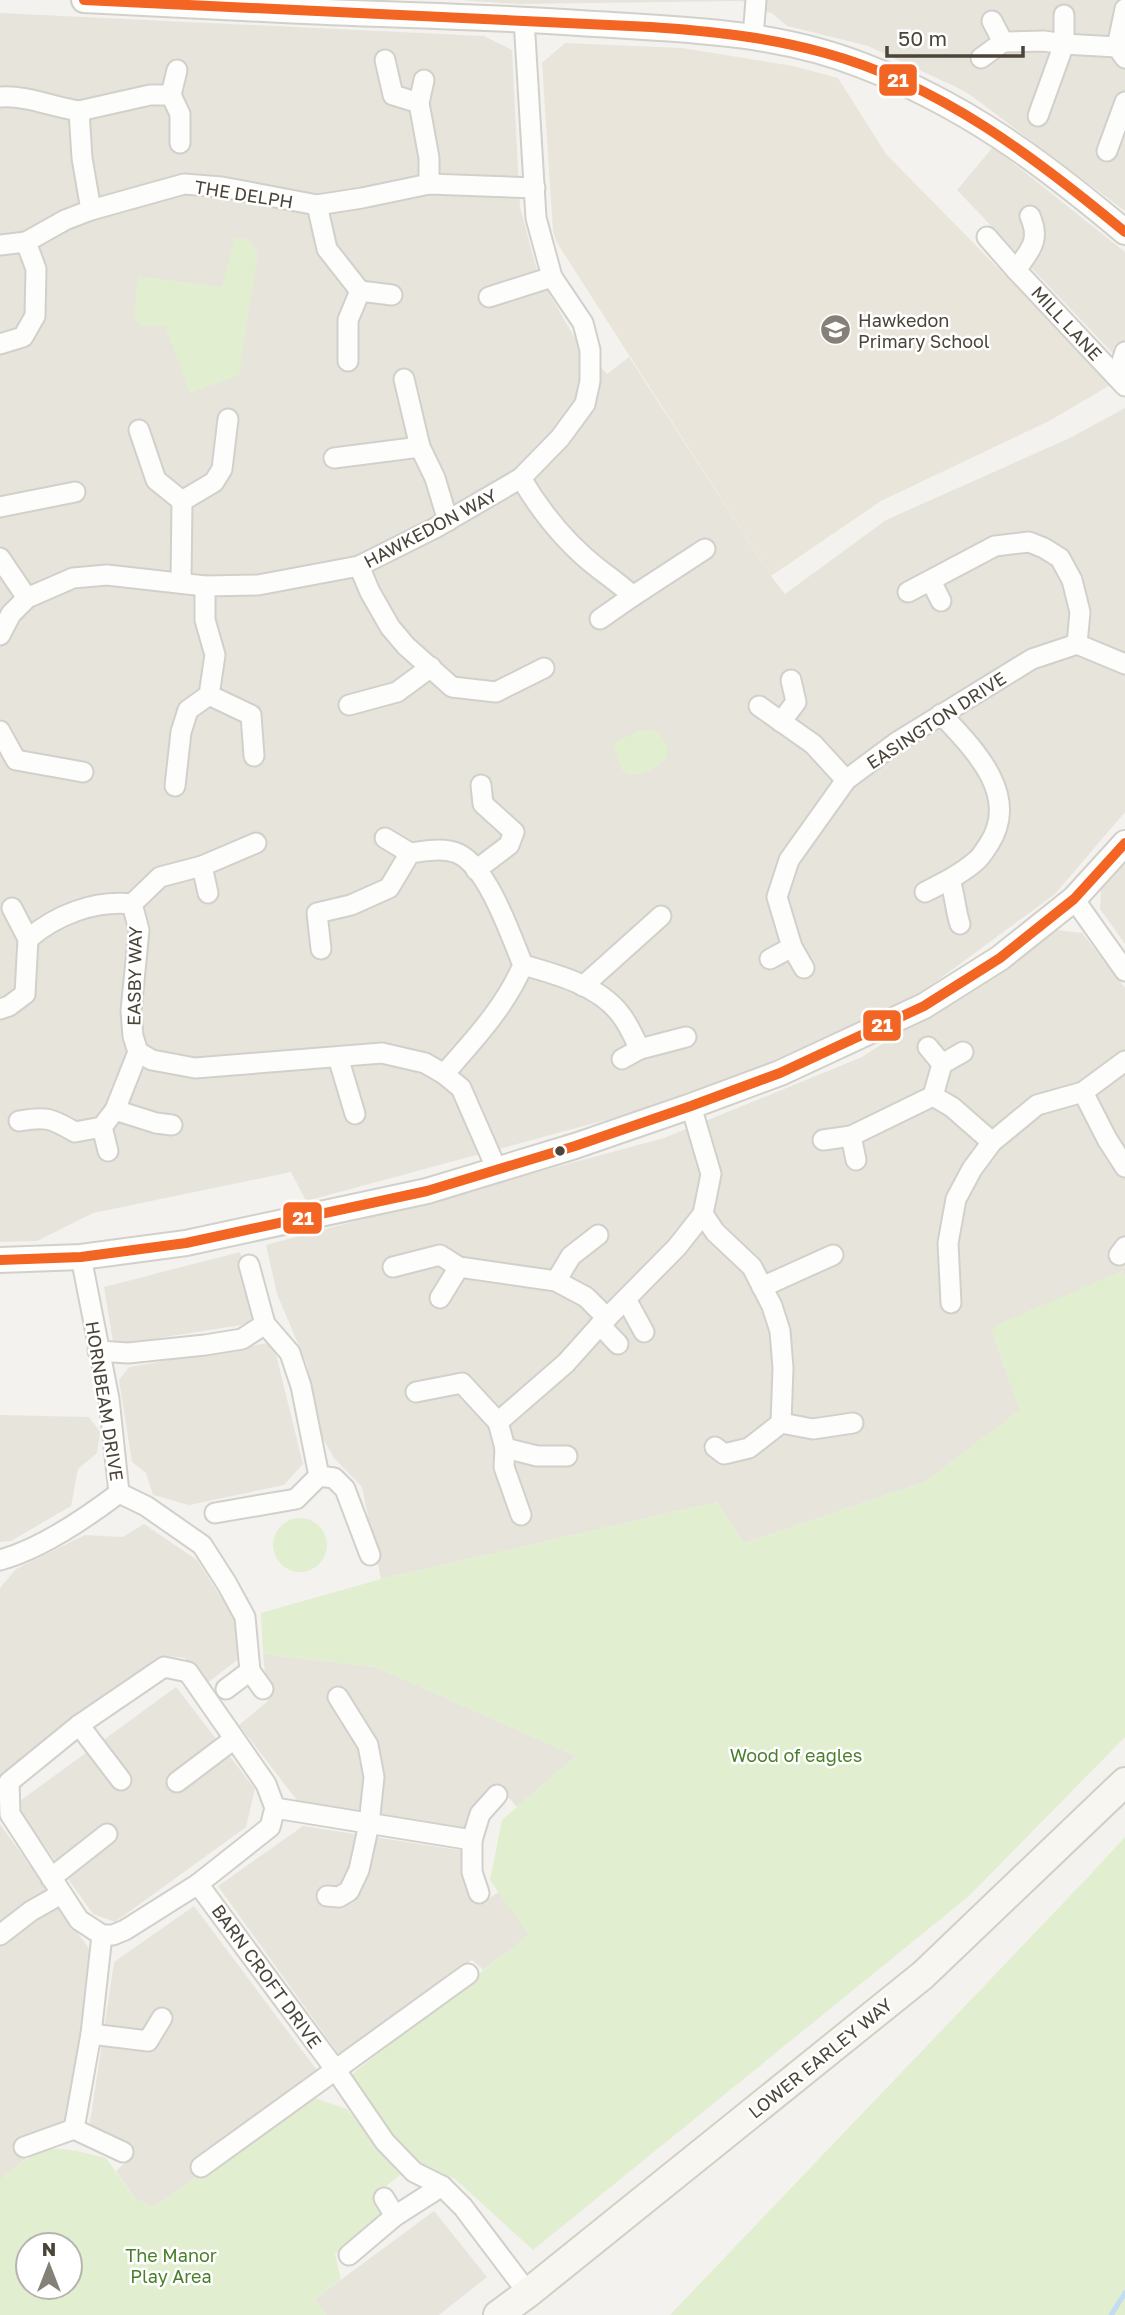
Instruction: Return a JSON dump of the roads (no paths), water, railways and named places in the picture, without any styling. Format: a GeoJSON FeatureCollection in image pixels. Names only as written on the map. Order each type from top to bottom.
{"type":"FeatureCollection","features":[{"type":"Feature","properties":{"kind":"main road","name":"LOWER EARLEY WAY"},"geometry":{"type":"LineString","coordinates":[[498,2315],[923,1975],[1125,1782]]}},
{"type":"Feature","properties":{"kind":"street"},"geometry":{"type":"LineString","coordinates":[[84,0],[281,5],[657,27],[753,37],[860,64],[911,85],[956,108],[1041,164],[1125,232]]}},
{"type":"Feature","properties":{"kind":"street"},"geometry":{"type":"LineString","coordinates":[[753,37],[756,0]]}},
{"type":"Feature","properties":{"kind":"street"},"geometry":{"type":"LineString","coordinates":[[981,58],[1003,42],[1044,41],[1121,52],[1125,9]]}},
{"type":"Feature","properties":{"kind":"street"},"geometry":{"type":"LineString","coordinates":[[1038,116],[1064,44],[1064,15]]}},
{"type":"Feature","properties":{"kind":"street","name":"HAWKEDON WAY"},"geometry":{"type":"LineString","coordinates":[[0,635],[11,614],[27,598],[73,578],[107,575],[205,586],[258,585],[359,566],[448,521],[521,478],[561,438],[584,404],[590,381],[590,350],[583,323],[552,277],[536,218],[524,19]]}},
{"type":"Feature","properties":{"kind":"street"},"geometry":{"type":"LineString","coordinates":[[992,21],[1003,42]]}},
{"type":"Feature","properties":{"kind":"street"},"geometry":{"type":"LineString","coordinates":[[385,60],[394,95],[419,103]]}},
{"type":"Feature","properties":{"kind":"street"},"geometry":{"type":"LineString","coordinates":[[177,70],[171,95],[180,114],[180,142]]}},
{"type":"Feature","properties":{"kind":"street"},"geometry":{"type":"LineString","coordinates":[[424,80],[419,103],[429,158],[429,184]]}},
{"type":"Feature","properties":{"kind":"street"},"geometry":{"type":"LineString","coordinates":[[0,97],[39,101],[79,111],[150,95],[171,95]]}},
{"type":"Feature","properties":{"kind":"street"},"geometry":{"type":"LineString","coordinates":[[1107,151],[1125,102]]}},
{"type":"Feature","properties":{"kind":"street"},"geometry":{"type":"LineString","coordinates":[[79,111],[82,158],[91,210]]}},
{"type":"Feature","properties":{"kind":"street","name":"THE DELPH"},"geometry":{"type":"LineString","coordinates":[[0,245],[26,242],[65,220],[91,210],[184,184],[222,187],[317,205],[429,184],[535,188]]}},
{"type":"Feature","properties":{"kind":"street","name":"THE DELPH"},"geometry":{"type":"LineString","coordinates":[[317,205],[327,249],[360,291]]}},
{"type":"Feature","properties":{"kind":"street"},"geometry":{"type":"LineString","coordinates":[[1016,270],[1035,244],[1035,228],[1030,216]]}},
{"type":"Feature","properties":{"kind":"street","name":"MILL LANE"},"geometry":{"type":"LineString","coordinates":[[987,237],[1121,381]]}},
{"type":"Feature","properties":{"kind":"street"},"geometry":{"type":"LineString","coordinates":[[0,344],[23,337],[35,316],[36,269],[26,242]]}},
{"type":"Feature","properties":{"kind":"street"},"geometry":{"type":"LineString","coordinates":[[489,297],[552,277]]}},
{"type":"Feature","properties":{"kind":"street"},"geometry":{"type":"LineString","coordinates":[[348,361],[348,320],[360,291],[392,295]]}},
{"type":"Feature","properties":{"kind":"street","name":"MILL LANE"},"geometry":{"type":"LineString","coordinates":[[1121,381],[1125,352]]}},
{"type":"Feature","properties":{"kind":"street"},"geometry":{"type":"LineString","coordinates":[[404,379],[420,447],[435,478],[448,521]]}},
{"type":"Feature","properties":{"kind":"street"},"geometry":{"type":"LineString","coordinates":[[182,501],[214,482],[222,469],[228,419]]}},
{"type":"Feature","properties":{"kind":"street"},"geometry":{"type":"LineString","coordinates":[[139,430],[156,480],[182,501]]}},
{"type":"Feature","properties":{"kind":"street"},"geometry":{"type":"LineString","coordinates":[[334,458],[420,447]]}},
{"type":"Feature","properties":{"kind":"street"},"geometry":{"type":"LineString","coordinates":[[521,478],[534,500],[568,541],[634,596]]}},
{"type":"Feature","properties":{"kind":"street"},"geometry":{"type":"LineString","coordinates":[[0,507],[75,492]]}},
{"type":"Feature","properties":{"kind":"street"},"geometry":{"type":"LineString","coordinates":[[181,583],[182,501]]}},
{"type":"Feature","properties":{"kind":"street"},"geometry":{"type":"LineString","coordinates":[[908,592],[995,546],[1029,542],[1060,558],[1072,580],[1080,612],[1077,644],[1125,663]]}},
{"type":"Feature","properties":{"kind":"street"},"geometry":{"type":"LineString","coordinates":[[600,619],[705,549]]}},
{"type":"Feature","properties":{"kind":"street"},"geometry":{"type":"LineString","coordinates":[[0,558],[27,598]]}},
{"type":"Feature","properties":{"kind":"street"},"geometry":{"type":"LineString","coordinates":[[359,566],[390,627],[452,687],[496,692],[544,668]]}},
{"type":"Feature","properties":{"kind":"street"},"geometry":{"type":"LineString","coordinates":[[931,581],[941,601]]}},
{"type":"Feature","properties":{"kind":"street"},"geometry":{"type":"LineString","coordinates":[[175,786],[181,732],[188,710],[209,695],[215,655],[205,620],[205,586]]}},
{"type":"Feature","properties":{"kind":"street","name":"EASINGTON DRIVE"},"geometry":{"type":"LineString","coordinates":[[804,968],[792,947],[777,897],[789,860],[846,780],[940,714],[1032,659],[1077,644]]}},
{"type":"Feature","properties":{"kind":"street"},"geometry":{"type":"LineString","coordinates":[[349,705],[397,692],[431,667]]}},
{"type":"Feature","properties":{"kind":"street"},"geometry":{"type":"LineString","coordinates":[[781,722],[796,702],[791,680]]}},
{"type":"Feature","properties":{"kind":"street"},"geometry":{"type":"LineString","coordinates":[[209,695],[251,715],[254,756]]}},
{"type":"Feature","properties":{"kind":"street"},"geometry":{"type":"LineString","coordinates":[[759,706],[813,744],[846,780]]}},
{"type":"Feature","properties":{"kind":"street"},"geometry":{"type":"LineString","coordinates":[[925,892],[950,880],[978,860],[995,833],[1000,812],[998,794],[986,767],[940,714]]}},
{"type":"Feature","properties":{"kind":"street"},"geometry":{"type":"LineString","coordinates":[[0,732],[16,760],[83,772]]}},
{"type":"Feature","properties":{"kind":"street"},"geometry":{"type":"LineString","coordinates":[[476,870],[509,845],[514,832],[484,804],[481,785]]}},
{"type":"Feature","properties":{"kind":"street"},"geometry":{"type":"LineString","coordinates":[[384,838],[411,853],[435,850],[459,854],[476,870],[494,896],[523,965],[513,988],[498,1009],[444,1073]]}},
{"type":"Feature","properties":{"kind":"street","name":"EASBY WAY"},"geometry":{"type":"LineString","coordinates":[[256,843],[202,866],[160,877],[132,904],[139,930],[131,1011],[133,1036],[138,1052],[152,1060],[195,1068],[382,1053],[425,1063],[444,1073],[461,1088],[497,1170]]}},
{"type":"Feature","properties":{"kind":"street"},"geometry":{"type":"LineString","coordinates":[[0,1260],[81,1257],[186,1242],[427,1191],[575,1146],[691,1106],[780,1073],[923,1006],[1000,958],[1074,899],[1125,843]]}},
{"type":"Feature","properties":{"kind":"street"},"geometry":{"type":"LineString","coordinates":[[321,949],[317,913],[351,905],[389,888],[411,853]]}},
{"type":"Feature","properties":{"kind":"street"},"geometry":{"type":"LineString","coordinates":[[202,866],[208,894]]}},
{"type":"Feature","properties":{"kind":"street"},"geometry":{"type":"LineString","coordinates":[[950,880],[960,924]]}},
{"type":"Feature","properties":{"kind":"street"},"geometry":{"type":"LineString","coordinates":[[1074,899],[1125,971]]}},
{"type":"Feature","properties":{"kind":"street"},"geometry":{"type":"LineString","coordinates":[[28,939],[46,924],[68,914],[94,907],[132,904]]}},
{"type":"Feature","properties":{"kind":"street"},"geometry":{"type":"LineString","coordinates":[[0,1009],[25,994],[28,939],[12,908]]}},
{"type":"Feature","properties":{"kind":"street"},"geometry":{"type":"LineString","coordinates":[[583,986],[661,916]]}},
{"type":"Feature","properties":{"kind":"street"},"geometry":{"type":"LineString","coordinates":[[770,959],[792,947]]}},
{"type":"Feature","properties":{"kind":"street"},"geometry":{"type":"LineString","coordinates":[[523,965],[583,986],[604,998],[621,1014],[640,1049]]}},
{"type":"Feature","properties":{"kind":"street"},"geometry":{"type":"LineString","coordinates":[[622,1059],[640,1049],[686,1037]]}},
{"type":"Feature","properties":{"kind":"street"},"geometry":{"type":"LineString","coordinates":[[928,1047],[942,1064]]}},
{"type":"Feature","properties":{"kind":"street"},"geometry":{"type":"LineString","coordinates":[[19,1121],[41,1117],[58,1122],[75,1132],[102,1127],[114,1111],[138,1052]]}},
{"type":"Feature","properties":{"kind":"street"},"geometry":{"type":"LineString","coordinates":[[823,1140],[852,1136],[933,1096],[942,1064],[963,1052]]}},
{"type":"Feature","properties":{"kind":"street"},"geometry":{"type":"LineString","coordinates":[[338,1057],[355,1114]]}},
{"type":"Feature","properties":{"kind":"street"},"geometry":{"type":"LineString","coordinates":[[951,1303],[948,1243],[956,1199],[972,1169],[992,1142],[1037,1105],[1083,1092],[1125,1061]]}},
{"type":"Feature","properties":{"kind":"street"},"geometry":{"type":"LineString","coordinates":[[1083,1092],[1125,1167]]}},
{"type":"Feature","properties":{"kind":"street"},"geometry":{"type":"LineString","coordinates":[[933,1096],[952,1107],[992,1142]]}},
{"type":"Feature","properties":{"kind":"street"},"geometry":{"type":"LineString","coordinates":[[498,1422],[566,1363],[677,1247],[703,1214],[711,1174],[691,1106]]}},
{"type":"Feature","properties":{"kind":"street"},"geometry":{"type":"LineString","coordinates":[[114,1111],[172,1125]]}},
{"type":"Feature","properties":{"kind":"street"},"geometry":{"type":"LineString","coordinates":[[102,1127],[108,1152]]}},
{"type":"Feature","properties":{"kind":"street"},"geometry":{"type":"LineString","coordinates":[[852,1136],[856,1160]]}},
{"type":"Feature","properties":{"kind":"street"},"geometry":{"type":"LineString","coordinates":[[703,1214],[715,1232],[752,1267],[772,1306],[780,1331],[783,1368],[781,1423]]}},
{"type":"Feature","properties":{"kind":"street"},"geometry":{"type":"LineString","coordinates":[[556,1281],[571,1256],[598,1235]]}},
{"type":"Feature","properties":{"kind":"street"},"geometry":{"type":"LineString","coordinates":[[393,1267],[440,1255],[459,1267],[556,1281],[586,1297],[618,1344]]}},
{"type":"Feature","properties":{"kind":"street"},"geometry":{"type":"LineString","coordinates":[[762,1287],[833,1255]]}},
{"type":"Feature","properties":{"kind":"street","name":"HORNBEAM DRIVE"},"geometry":{"type":"LineString","coordinates":[[0,1560],[14,1556],[85,1519],[120,1493],[109,1399],[81,1257]]}},
{"type":"Feature","properties":{"kind":"street"},"geometry":{"type":"LineString","coordinates":[[249,1265],[265,1324],[290,1353],[294,1364],[307,1409],[319,1476]]}},
{"type":"Feature","properties":{"kind":"street"},"geometry":{"type":"LineString","coordinates":[[440,1298],[459,1267]]}},
{"type":"Feature","properties":{"kind":"street"},"geometry":{"type":"LineString","coordinates":[[626,1299],[644,1332]]}},
{"type":"Feature","properties":{"kind":"street"},"geometry":{"type":"LineString","coordinates":[[98,1351],[128,1353],[205,1345],[242,1339],[265,1324]]}},
{"type":"Feature","properties":{"kind":"street"},"geometry":{"type":"LineString","coordinates":[[416,1392],[461,1383],[498,1422],[505,1448],[504,1467],[521,1515]]}},
{"type":"Feature","properties":{"kind":"street"},"geometry":{"type":"LineString","coordinates":[[715,1447],[724,1454],[749,1448],[781,1423],[813,1429],[853,1423]]}},
{"type":"Feature","properties":{"kind":"street"},"geometry":{"type":"LineString","coordinates":[[505,1448],[537,1457],[567,1456]]}},
{"type":"Feature","properties":{"kind":"street"},"geometry":{"type":"LineString","coordinates":[[215,1513],[296,1499],[319,1476]]}},
{"type":"Feature","properties":{"kind":"street"},"geometry":{"type":"LineString","coordinates":[[319,1476],[334,1478],[345,1489],[370,1555]]}},
{"type":"Feature","properties":{"kind":"street"},"geometry":{"type":"LineString","coordinates":[[120,1493],[146,1506],[202,1545],[228,1584],[245,1617],[250,1671],[263,1689]]}},
{"type":"Feature","properties":{"kind":"street"},"geometry":{"type":"LineString","coordinates":[[164,1667],[188,1672],[266,1784],[275,1808],[270,1827],[198,1884],[125,1930],[113,1935],[103,1934],[79,1920],[10,1814],[9,1782],[79,1725],[164,1667]]}},
{"type":"Feature","properties":{"kind":"street"},"geometry":{"type":"LineString","coordinates":[[226,1689],[250,1671]]}},
{"type":"Feature","properties":{"kind":"street"},"geometry":{"type":"LineString","coordinates":[[327,1896],[340,1897],[349,1891],[359,1870],[369,1824],[374,1776],[368,1745],[338,1697]]}},
{"type":"Feature","properties":{"kind":"street"},"geometry":{"type":"LineString","coordinates":[[79,1725],[121,1780]]}},
{"type":"Feature","properties":{"kind":"street"},"geometry":{"type":"LineString","coordinates":[[177,1782],[234,1739]]}},
{"type":"Feature","properties":{"kind":"street"},"geometry":{"type":"LineString","coordinates":[[480,1893],[472,1872],[472,1840],[480,1814],[497,1795]]}},
{"type":"Feature","properties":{"kind":"street"},"geometry":{"type":"LineString","coordinates":[[275,1808],[472,1840]]}},
{"type":"Feature","properties":{"kind":"street"},"geometry":{"type":"LineString","coordinates":[[0,1935],[31,1911],[107,1834]]}},
{"type":"Feature","properties":{"kind":"street","name":"BARN CROFT DRIVE"},"geometry":{"type":"LineString","coordinates":[[198,1884],[335,2069],[385,2142],[414,2172],[442,2186],[463,2207],[528,2293]]}},
{"type":"Feature","properties":{"kind":"street"},"geometry":{"type":"LineString","coordinates":[[74,2129],[91,2034],[103,1934]]}},
{"type":"Feature","properties":{"kind":"street"},"geometry":{"type":"LineString","coordinates":[[201,2166],[468,1974]]}},
{"type":"Feature","properties":{"kind":"street"},"geometry":{"type":"LineString","coordinates":[[91,2034],[148,2040],[162,2018]]}},
{"type":"Feature","properties":{"kind":"street"},"geometry":{"type":"LineString","coordinates":[[24,2147],[74,2129],[123,2152]]}},
{"type":"Feature","properties":{"kind":"street"},"geometry":{"type":"LineString","coordinates":[[349,2255],[395,2216],[442,2186]]}},
{"type":"Feature","properties":{"kind":"street"},"geometry":{"type":"LineString","coordinates":[[384,2198],[395,2216]]}},
{"type":"Feature","properties":{"kind":"waterway"},"geometry":{"type":"LineString","coordinates":[[1111,2315],[1125,2293]]}},
{"type":"Feature","properties":{"kind":"place","name":"Hawkedon Primary School"},"geometry":{"type":"Point","coordinates":[835,330]}},
{"type":"Feature","properties":{"kind":"park label","name":"Wood of eagles"},"geometry":{"type":"Point","coordinates":[796,1755]}},
{"type":"Feature","properties":{"kind":"park label","name":"The Manor Play Area"},"geometry":{"type":"Point","coordinates":[171,2265]}}]}
